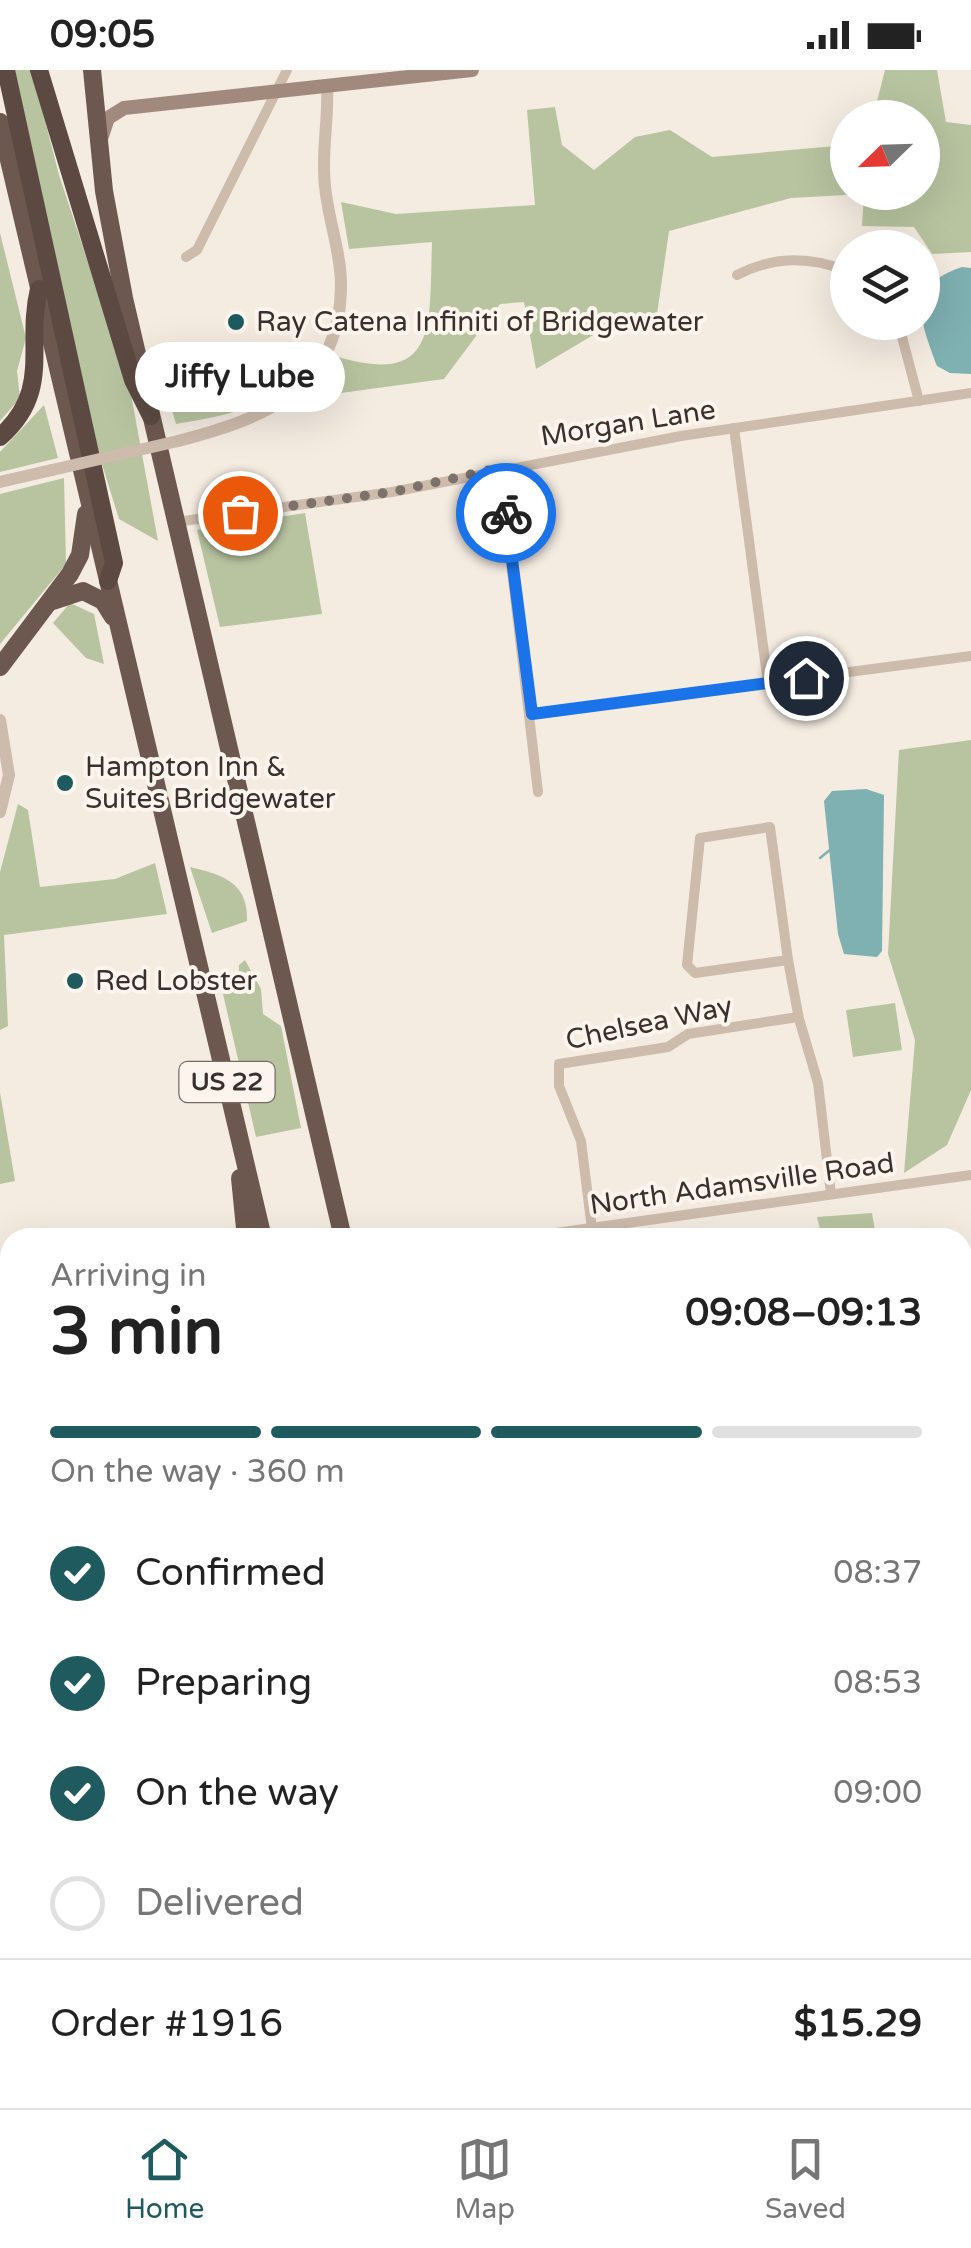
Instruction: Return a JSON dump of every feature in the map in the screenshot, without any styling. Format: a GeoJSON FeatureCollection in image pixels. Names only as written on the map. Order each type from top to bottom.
{"type":"FeatureCollection","features":[{"type":"Feature","properties":{"kind":"highway"},"geometry":{"type":"LineString","coordinates":[[6,70],[114,563],[108,581]]}},
{"type":"Feature","properties":{"kind":"highway"},"geometry":{"type":"LineString","coordinates":[[39,70],[134,380],[151,416]]}},
{"type":"Feature","properties":{"kind":"highway","name":"US 22"},"geometry":{"type":"LineString","coordinates":[[92,76],[100,155],[151,416],[341,1228]]}},
{"type":"Feature","properties":{"kind":"highway","name":"US 22"},"geometry":{"type":"LineString","coordinates":[[0,122],[262,1228]]}},
{"type":"Feature","properties":{"kind":"highway"},"geometry":{"type":"LineString","coordinates":[[0,438],[30,395],[37,359],[32,316],[40,289]]}},
{"type":"Feature","properties":{"kind":"highway"},"geometry":{"type":"LineString","coordinates":[[0,667],[6,654],[52,601],[80,555],[88,498]]}},
{"type":"Feature","properties":{"kind":"highway"},"geometry":{"type":"LineString","coordinates":[[52,601],[75,590],[89,592],[103,601],[120,631]]}},
{"type":"Feature","properties":{"kind":"highway"},"geometry":{"type":"LineString","coordinates":[[237,1124],[245,1228]]}},
{"type":"Feature","properties":{"kind":"main road"},"geometry":{"type":"LineString","coordinates":[[92,76],[105,100],[124,108],[472,70]]}},
{"type":"Feature","properties":{"kind":"main road"},"geometry":{"type":"LineString","coordinates":[[100,155],[104,124],[124,108]]}},
{"type":"Feature","properties":{"kind":"street"},"geometry":{"type":"LineString","coordinates":[[186,257],[197,250],[287,70]]}},
{"type":"Feature","properties":{"kind":"street"},"geometry":{"type":"LineString","coordinates":[[0,482],[244,424],[278,404],[308,377],[333,332],[341,286],[324,174],[326,86]]}},
{"type":"Feature","properties":{"kind":"street"},"geometry":{"type":"LineString","coordinates":[[736,275],[773,261],[799,258],[830,266]]}},
{"type":"Feature","properties":{"kind":"street"},"geometry":{"type":"LineString","coordinates":[[903,340],[919,401]]}},
{"type":"Feature","properties":{"kind":"street","name":"Morgan Lane"},"geometry":{"type":"LineString","coordinates":[[176,522],[392,492],[500,468],[971,393]]}},
{"type":"Feature","properties":{"kind":"street"},"geometry":{"type":"LineString","coordinates":[[734,428],[768,684]]}},
{"type":"Feature","properties":{"kind":"street"},"geometry":{"type":"LineString","coordinates":[[500,468],[532,714],[538,792]]}},
{"type":"Feature","properties":{"kind":"street"},"geometry":{"type":"LineString","coordinates":[[532,714],[971,656]]}},
{"type":"Feature","properties":{"kind":"street"},"geometry":{"type":"LineString","coordinates":[[0,720],[9,759],[7,792],[1,801]]}},
{"type":"Feature","properties":{"kind":"street","name":"Chelsea Way"},"geometry":{"type":"LineString","coordinates":[[788,960],[695,973],[687,965],[700,838],[770,827],[798,1018],[818,1083],[831,1194]]}},
{"type":"Feature","properties":{"kind":"street","name":"Chelsea Way"},"geometry":{"type":"LineString","coordinates":[[592,1228],[582,1141],[559,1086],[559,1064],[668,1047],[688,1034],[798,1018]]}},
{"type":"Feature","properties":{"kind":"street","name":"North Adamsville Road"},"geometry":{"type":"LineString","coordinates":[[599,1228],[971,1174]]}},
{"type":"Feature","properties":{"kind":"green space"},"geometry":{"type":"Polygon","coordinates":[[[15,70],[32,70],[59,175],[130,389],[158,541],[119,519],[97,448],[15,70]]]}},
{"type":"Feature","properties":{"kind":"green space"},"geometry":{"type":"Polygon","coordinates":[[[885,70],[937,70],[946,122],[971,125],[971,252],[940,254],[940,230],[862,226],[863,210],[940,210],[940,100],[877,100],[885,70]]]}},
{"type":"Feature","properties":{"kind":"green space"},"geometry":{"type":"Polygon","coordinates":[[[555,107],[562,145],[594,170],[635,137],[670,130],[712,157],[830,147],[830,196],[791,198],[669,231],[655,328],[605,328],[536,369],[524,302],[500,304],[444,379],[326,395],[308,389],[329,354],[365,363],[391,364],[409,357],[421,344],[427,325],[432,242],[349,249],[341,202],[396,214],[535,205],[527,110],[555,107]]]}},
{"type":"Feature","properties":{"kind":"green space"},"geometry":{"type":"Polygon","coordinates":[[[0,233],[26,338],[17,371],[20,398],[0,421],[0,233]]]}},
{"type":"Feature","properties":{"kind":"green space"},"geometry":{"type":"Polygon","coordinates":[[[301,370],[261,403],[176,424],[165,386],[182,374],[232,376],[249,392],[278,386],[301,370]]]}},
{"type":"Feature","properties":{"kind":"green space"},"geometry":{"type":"Polygon","coordinates":[[[44,405],[58,458],[0,472],[0,452],[44,405]]]}},
{"type":"Feature","properties":{"kind":"green space"},"geometry":{"type":"Polygon","coordinates":[[[64,478],[66,564],[0,644],[0,494],[64,478]]]}},
{"type":"Feature","properties":{"kind":"green space"},"geometry":{"type":"Polygon","coordinates":[[[305,513],[322,614],[220,627],[197,530],[305,513]]]}},
{"type":"Feature","properties":{"kind":"green space"},"geometry":{"type":"Polygon","coordinates":[[[70,603],[94,614],[104,664],[86,658],[53,623],[70,603]]]}},
{"type":"Feature","properties":{"kind":"green space"},"geometry":{"type":"Polygon","coordinates":[[[971,740],[971,1090],[947,1145],[904,1173],[915,1040],[888,954],[899,750],[971,740]]]}},
{"type":"Feature","properties":{"kind":"green space"},"geometry":{"type":"Polygon","coordinates":[[[18,804],[28,810],[40,887],[115,879],[155,863],[167,914],[4,935],[8,1026],[0,1030],[0,872],[18,804]]]}},
{"type":"Feature","properties":{"kind":"green space"},"geometry":{"type":"Polygon","coordinates":[[[190,867],[231,882],[243,897],[247,921],[212,933],[190,867]]]}},
{"type":"Feature","properties":{"kind":"green space"},"geometry":{"type":"Polygon","coordinates":[[[245,960],[261,989],[263,1014],[281,1026],[301,1128],[256,1137],[223,994],[238,987],[239,965],[245,960]]]}},
{"type":"Feature","properties":{"kind":"green space"},"geometry":{"type":"Polygon","coordinates":[[[895,1003],[902,1050],[853,1057],[846,1010],[895,1003]]]}},
{"type":"Feature","properties":{"kind":"green space"},"geometry":{"type":"Polygon","coordinates":[[[0,1092],[15,1181],[0,1184],[0,1092]]]}},
{"type":"Feature","properties":{"kind":"green space"},"geometry":{"type":"Polygon","coordinates":[[[872,1213],[874,1228],[820,1228],[817,1217],[872,1213]]]}},
{"type":"Feature","properties":{"kind":"water"},"geometry":{"type":"Polygon","coordinates":[[[962,267],[971,268],[971,374],[950,373],[937,366],[928,340],[940,340],[940,278],[962,267]]]}},
{"type":"Feature","properties":{"kind":"water"},"geometry":{"type":"Polygon","coordinates":[[[866,789],[884,795],[882,951],[877,957],[844,954],[838,934],[824,801],[832,791],[866,789]]]}},
{"type":"Feature","properties":{"kind":"waterway"},"geometry":{"type":"LineString","coordinates":[[820,858],[831,849]]}},
{"type":"Feature","properties":{"kind":"way so far"},"geometry":{"type":"LineString","coordinates":[[240,513],[392,492],[500,468],[506,513]]}},
{"type":"Feature","properties":{"kind":"place","name":"Ray Catena Infiniti of Bridgewater"},"geometry":{"type":"Point","coordinates":[236,322]}},
{"type":"Feature","properties":{"kind":"place","name":"Jiffy Lube"},"geometry":{"type":"Point","coordinates":[240,513]}},
{"type":"Feature","properties":{"kind":"place","name":"Hampton Inn & Suites Bridgewater"},"geometry":{"type":"Point","coordinates":[65,783]}},
{"type":"Feature","properties":{"kind":"place","name":"Red Lobster"},"geometry":{"type":"Point","coordinates":[75,981]}},
{"type":"Feature","properties":{"kind":"route"},"geometry":{"type":"LineString","coordinates":[[506,513],[532,714],[806,678]]}}]}
